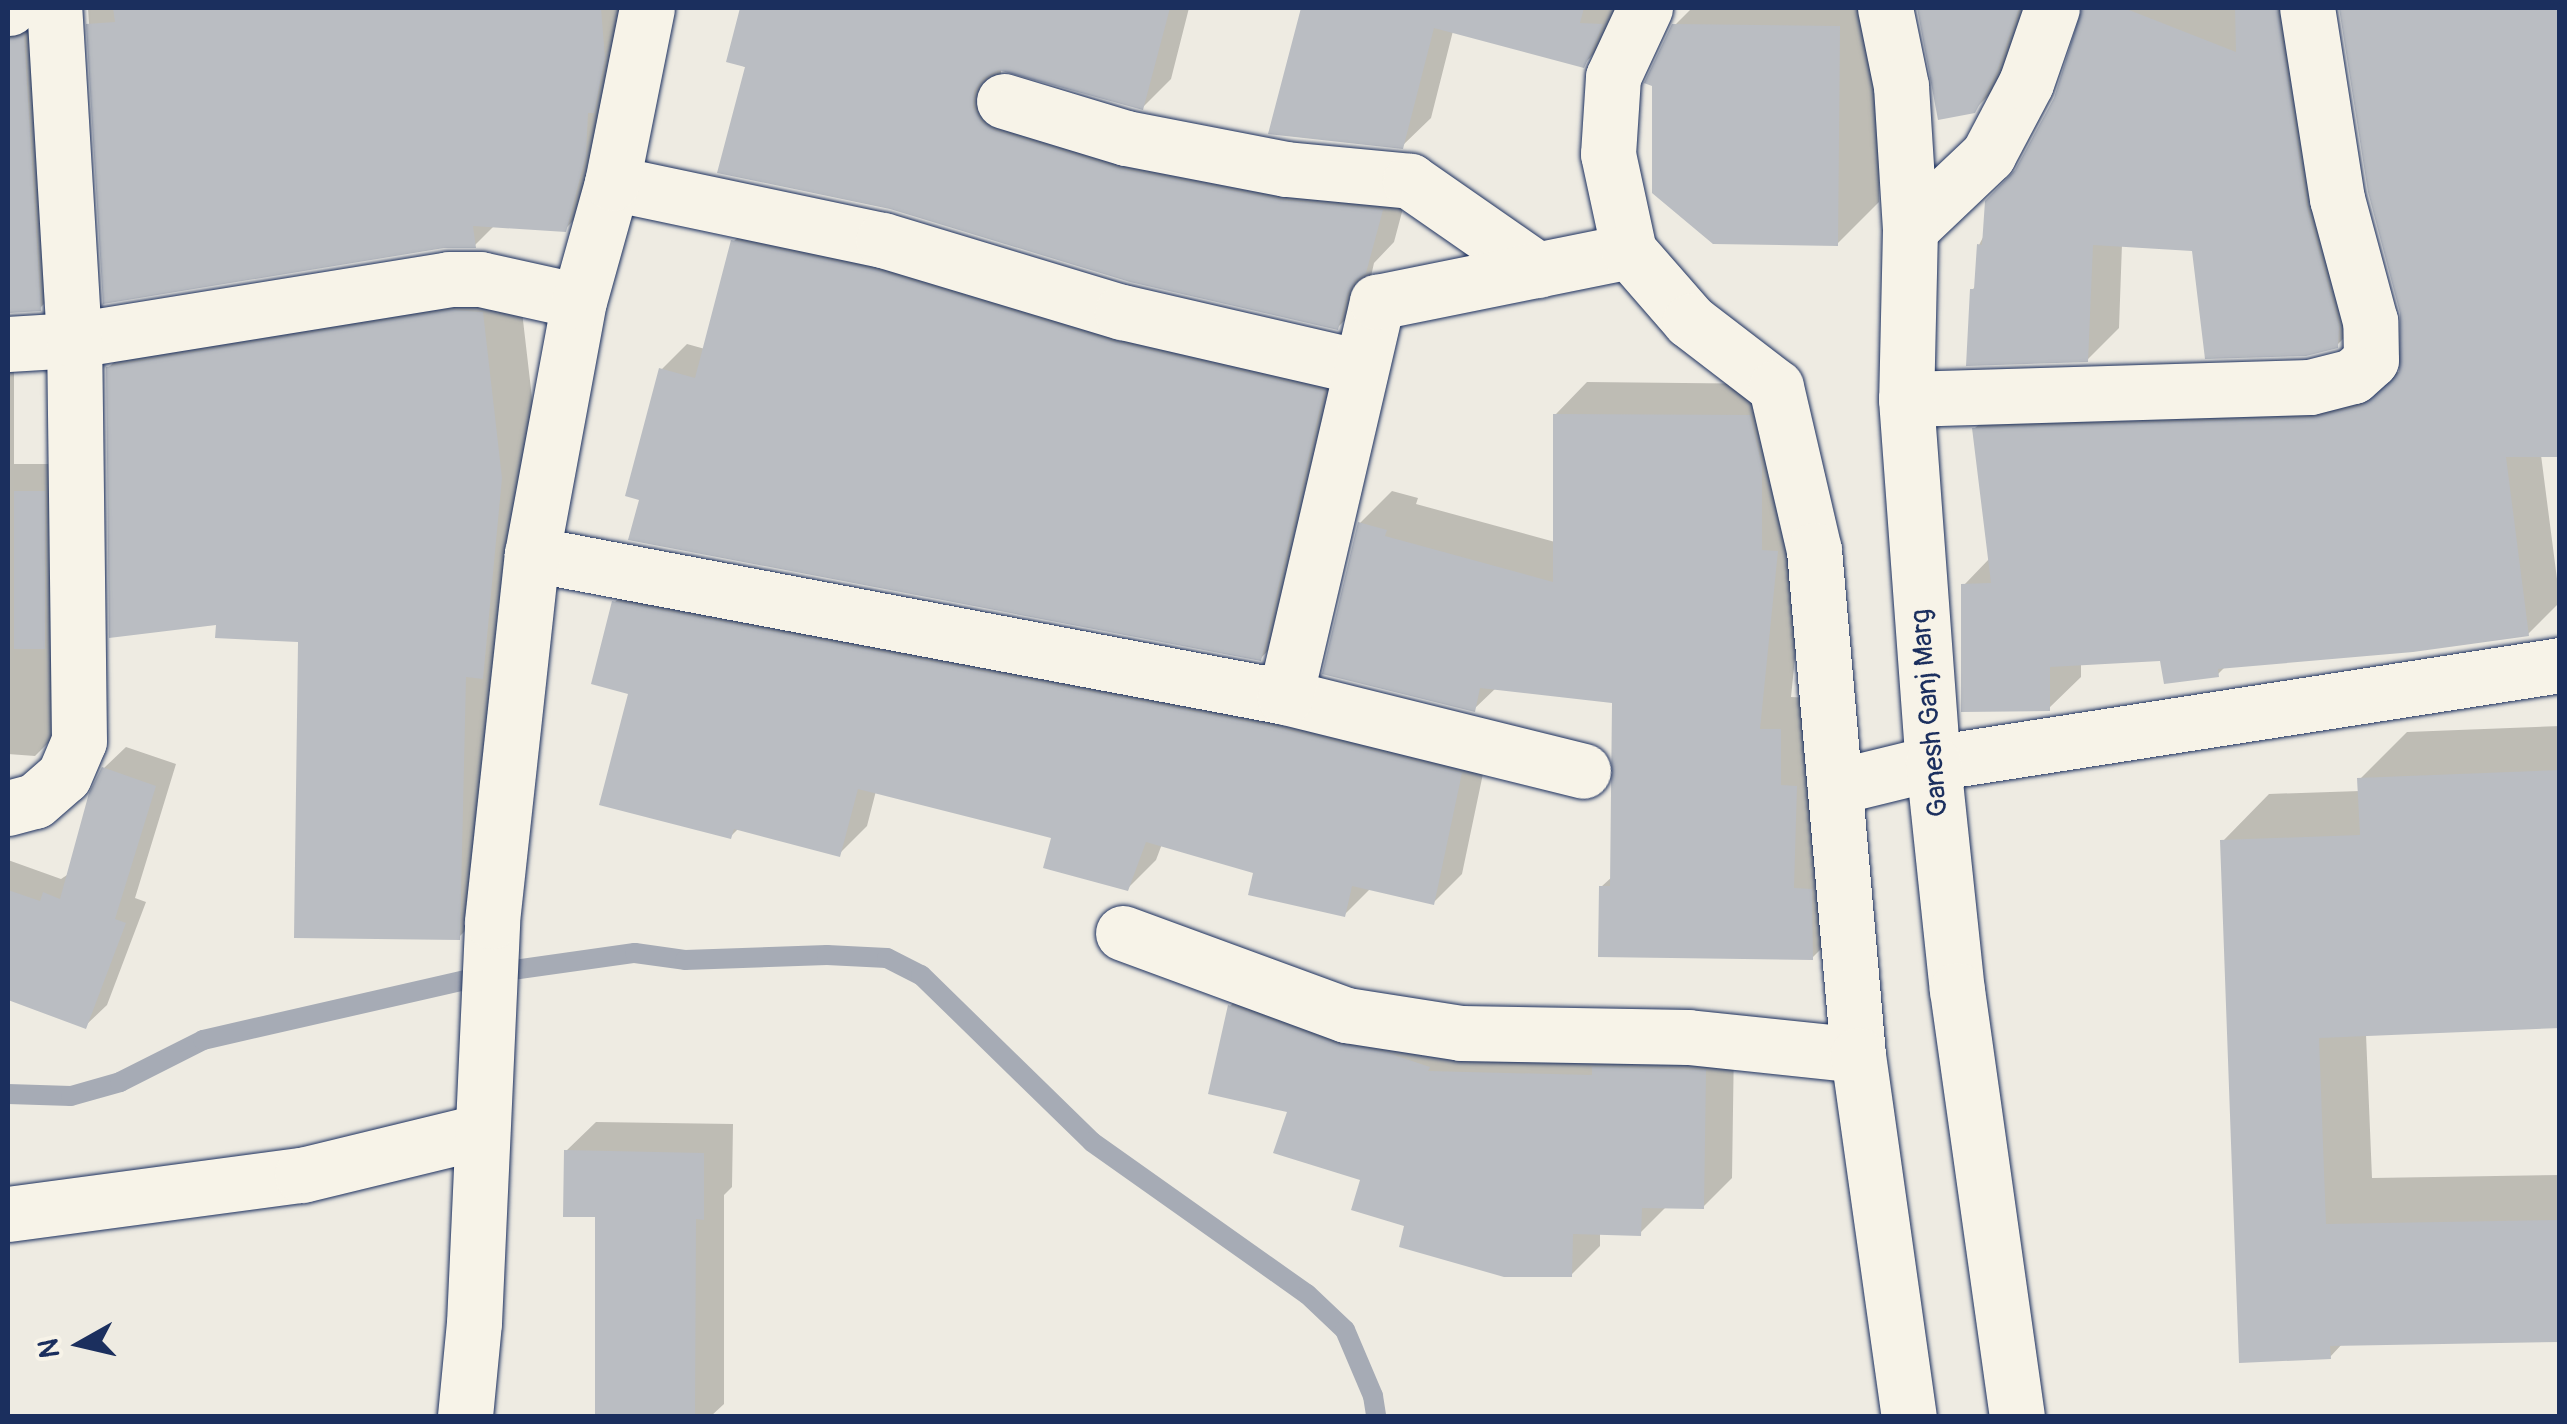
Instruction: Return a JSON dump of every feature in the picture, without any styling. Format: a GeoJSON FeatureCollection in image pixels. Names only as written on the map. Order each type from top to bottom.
{"type":"FeatureCollection","features":[{"type":"Feature","properties":{"kind":"street"},"geometry":{"type":"LineString","coordinates":[[8,808],[35,800],[64,776],[79,740],[74,340],[54,8]]}},
{"type":"Feature","properties":{"kind":"street"},"geometry":{"type":"LineString","coordinates":[[465,1416],[492,922],[532,554],[579,301],[612,183],[647,8]]}},
{"type":"Feature","properties":{"kind":"street"},"geometry":{"type":"LineString","coordinates":[[1645,8],[1614,77],[1608,154],[1629,251],[1690,321],[1776,387],[1814,550],[1858,1055],[1909,1416]]}},
{"type":"Feature","properties":{"kind":"street","name":"Ganesh Ganj Marg"},"geometry":{"type":"LineString","coordinates":[[1885,8],[1901,86],[1910,229],[1906,399],[1933,764],[1957,990],[2017,1416]]}},
{"type":"Feature","properties":{"kind":"street"},"geometry":{"type":"LineString","coordinates":[[1910,229],[1988,155],[2026,83],[2052,8]]}},
{"type":"Feature","properties":{"kind":"street"},"geometry":{"type":"LineString","coordinates":[[1906,399],[2310,387],[2353,376],[2371,360],[2370,321],[2337,199],[2308,8]]}},
{"type":"Feature","properties":{"kind":"street"},"geometry":{"type":"LineString","coordinates":[[1004,101],[1126,138],[1286,168],[1410,181],[1538,270]]}},
{"type":"Feature","properties":{"kind":"street"},"geometry":{"type":"LineString","coordinates":[[612,183],[883,240],[1122,312],[1361,367]]}},
{"type":"Feature","properties":{"kind":"street"},"geometry":{"type":"LineString","coordinates":[[1285,697],[1378,302],[1629,251]]}},
{"type":"Feature","properties":{"kind":"street"},"geometry":{"type":"LineString","coordinates":[[8,344],[74,340],[449,279],[480,279],[579,301]]}},
{"type":"Feature","properties":{"kind":"street"},"geometry":{"type":"LineString","coordinates":[[532,554],[1285,697],[1583,771]]}},
{"type":"Feature","properties":{"kind":"street"},"geometry":{"type":"LineString","coordinates":[[1834,786],[1933,764],[2560,665]]}},
{"type":"Feature","properties":{"kind":"street"},"geometry":{"type":"LineString","coordinates":[[1123,933],[1346,1016],[1461,1034],[1688,1037],[1858,1055]]}},
{"type":"Feature","properties":{"kind":"street"},"geometry":{"type":"LineString","coordinates":[[8,1214],[302,1175],[482,1109]]}},
{"type":"Feature","properties":{"kind":"building"},"geometry":{"type":"Polygon","coordinates":[[[113,8],[601,8],[605,58],[594,113],[588,113],[586,155],[566,232],[473,226],[476,248],[444,248],[103,304],[86,24],[115,22],[113,8]]]}},
{"type":"Feature","properties":{"kind":"building"},"geometry":{"type":"Polygon","coordinates":[[[740,8],[1170,8],[1143,110],[998,70],[983,78],[974,91],[973,107],[981,122],[995,131],[1120,169],[1280,200],[1383,210],[1366,273],[1355,280],[1347,294],[1338,330],[1130,282],[890,209],[717,173],[745,67],[726,62],[740,8]]]}},
{"type":"Feature","properties":{"kind":"building"},"geometry":{"type":"Polygon","coordinates":[[[1301,8],[1584,8],[1580,23],[1603,24],[1584,68],[1434,28],[1403,149],[1268,134],[1301,8]]]}},
{"type":"Feature","properties":{"kind":"building"},"geometry":{"type":"Polygon","coordinates":[[[1917,8],[2019,8],[1997,71],[1975,113],[1938,120],[1917,8]]]}},
{"type":"Feature","properties":{"kind":"building"},"geometry":{"type":"Polygon","coordinates":[[[2082,8],[2124,8],[2236,52],[2235,8],[2277,8],[2306,204],[2339,326],[2338,348],[2306,356],[2205,359],[2192,251],[2093,245],[2088,362],[1966,366],[1970,289],[1974,289],[1977,244],[1982,245],[1985,201],[2015,170],[2054,98],[2082,8]]]}},
{"type":"Feature","properties":{"kind":"building"},"geometry":{"type":"Polygon","coordinates":[[[2339,8],[2560,8],[2560,457],[2506,457],[2529,636],[2413,652],[2218,669],[2219,677],[2164,684],[2160,661],[2050,667],[2050,711],[1961,712],[1961,584],[1991,583],[1972,428],[2311,418],[2362,406],[2399,373],[2400,313],[2368,192],[2339,8]]]}},
{"type":"Feature","properties":{"kind":"building"},"geometry":{"type":"Polygon","coordinates":[[[1672,24],[1840,26],[1838,246],[1713,244],[1652,193],[1652,86],[1644,83],[1672,24]]]}},
{"type":"Feature","properties":{"kind":"building"},"geometry":{"type":"Polygon","coordinates":[[[24,35],[41,311],[8,313],[8,39],[24,35]]]}},
{"type":"Feature","properties":{"kind":"building"},"geometry":{"type":"Polygon","coordinates":[[[731,240],[875,270],[1113,342],[1324,391],[1261,661],[628,540],[639,500],[625,496],[659,368],[695,378],[731,240]]]}},
{"type":"Feature","properties":{"kind":"building"},"geometry":{"type":"Polygon","coordinates":[[[452,310],[483,312],[502,478],[483,679],[466,677],[460,940],[294,938],[298,642],[215,638],[216,625],[109,638],[106,367],[452,310]]]}},
{"type":"Feature","properties":{"kind":"building"},"geometry":{"type":"Polygon","coordinates":[[[1553,414],[1750,415],[1762,466],[1762,550],[1778,551],[1760,729],[1781,729],[1781,785],[1797,786],[1794,888],[1812,889],[1813,960],[1598,957],[1599,886],[1610,886],[1612,703],[1480,688],[1475,712],[1322,674],[1358,522],[1387,530],[1385,536],[1553,582],[1553,414]]]}},
{"type":"Feature","properties":{"kind":"building"},"geometry":{"type":"Polygon","coordinates":[[[14,491],[45,491],[45,649],[14,649],[14,491]]]}},
{"type":"Feature","properties":{"kind":"building"},"geometry":{"type":"Polygon","coordinates":[[[612,601],[1278,728],[1462,773],[1434,905],[1352,886],[1345,917],[1248,895],[1253,873],[1146,842],[1128,891],[1043,868],[1051,838],[858,789],[840,857],[734,829],[731,839],[599,805],[628,694],[591,684],[612,601]]]}},
{"type":"Feature","properties":{"kind":"building"},"geometry":{"type":"Polygon","coordinates":[[[102,767],[156,786],[115,919],[126,923],[86,1029],[8,1000],[8,890],[40,901],[43,892],[60,899],[89,793],[102,767]]]}},
{"type":"Feature","properties":{"kind":"building"},"geometry":{"type":"Polygon","coordinates":[[[2560,770],[2560,1028],[2319,1038],[2326,1224],[2560,1220],[2560,1342],[2330,1346],[2331,1359],[2239,1363],[2220,840],[2360,835],[2357,778],[2560,770]]]}},
{"type":"Feature","properties":{"kind":"building"},"geometry":{"type":"Polygon","coordinates":[[[1228,1005],[1336,1044],[1388,1053],[1430,1067],[1428,1071],[1592,1075],[1592,1067],[1706,1070],[1704,1209],[1642,1208],[1641,1236],[1573,1234],[1572,1277],[1504,1277],[1399,1247],[1404,1226],[1351,1210],[1360,1180],[1273,1153],[1287,1112],[1208,1094],[1228,1005]]]}},
{"type":"Feature","properties":{"kind":"building"},"geometry":{"type":"Polygon","coordinates":[[[564,1150],[704,1153],[704,1220],[696,1219],[695,1416],[595,1416],[595,1217],[563,1217],[564,1150]]]}},
{"type":"Feature","properties":{"kind":"waterway"},"geometry":{"type":"LineString","coordinates":[[8,1094],[71,1096],[120,1082],[203,1040],[499,972],[635,953],[685,960],[827,955],[887,958],[921,975],[1092,1142],[1307,1294],[1345,1330],[1373,1396],[1376,1416]]}}]}
